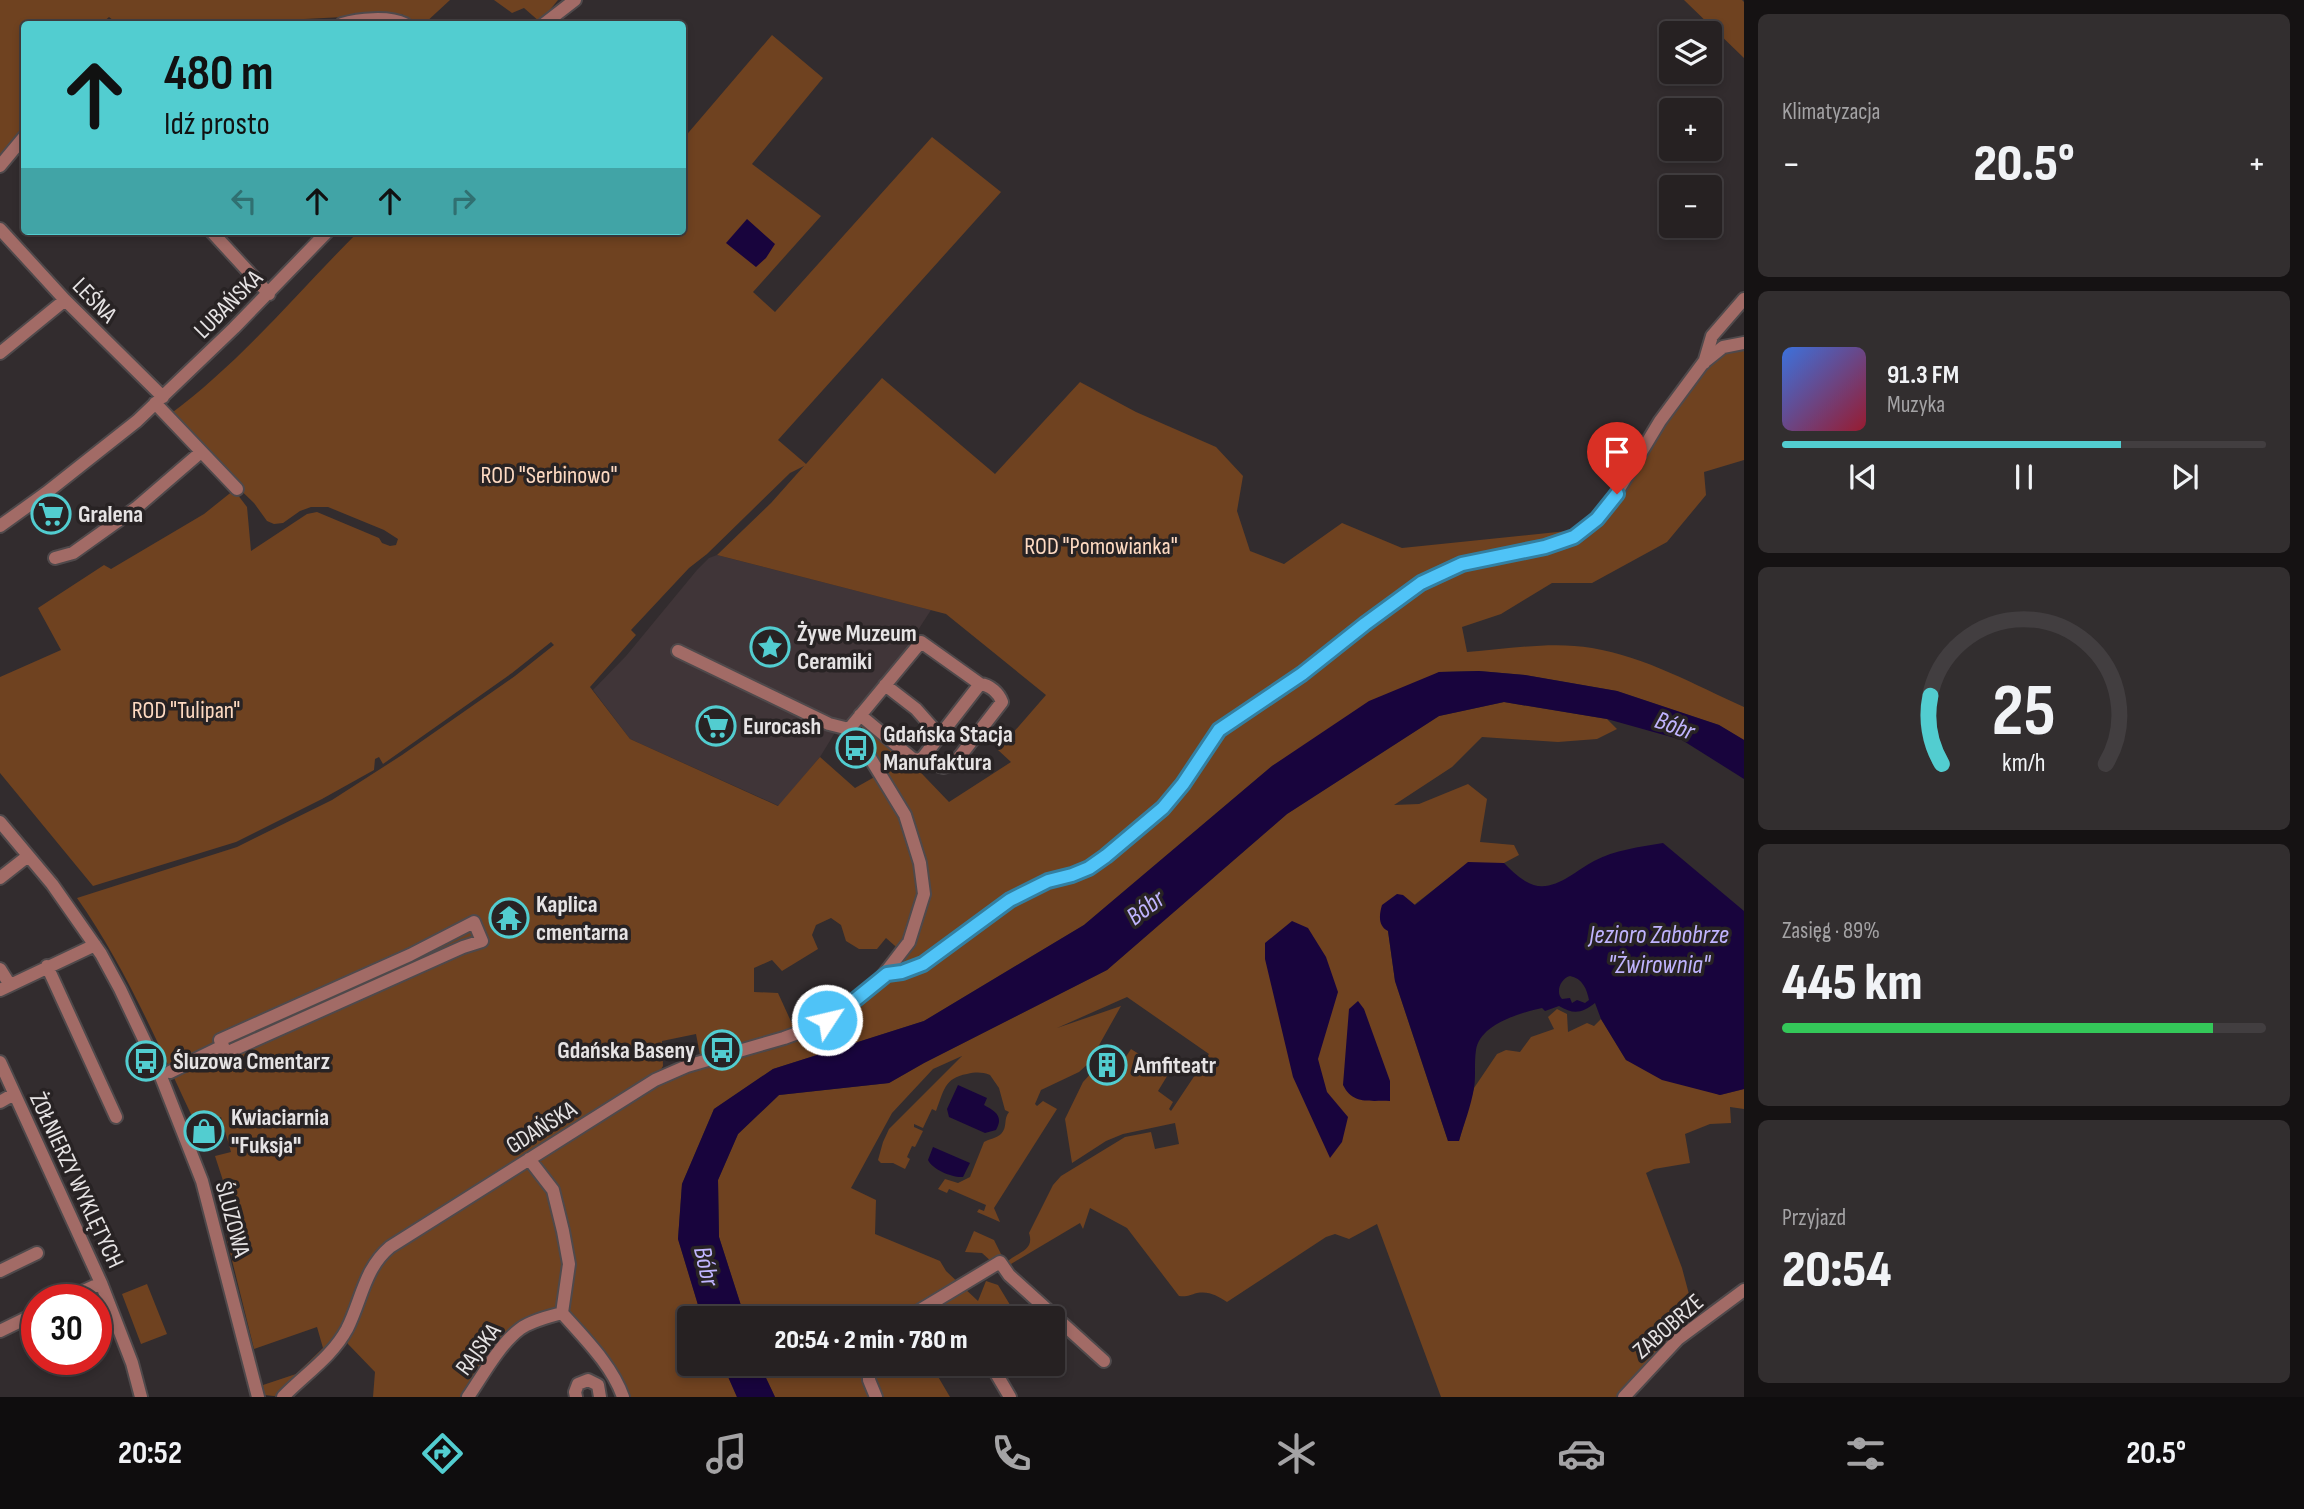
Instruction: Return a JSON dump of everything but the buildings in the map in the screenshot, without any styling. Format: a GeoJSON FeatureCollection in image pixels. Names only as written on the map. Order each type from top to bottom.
{"type":"FeatureCollection","features":[{"type":"Feature","properties":{"kind":"street"},"geometry":{"type":"LineString","coordinates":[[548,21],[575,0]]}},
{"type":"Feature","properties":{"kind":"street"},"geometry":{"type":"LineString","coordinates":[[357,21],[399,21]]}},
{"type":"Feature","properties":{"kind":"street"},"geometry":{"type":"LineString","coordinates":[[0,166],[21,142]]}},
{"type":"Feature","properties":{"kind":"street","name":"LEŚNA"},"geometry":{"type":"LineString","coordinates":[[0,229],[159,400]]}},
{"type":"Feature","properties":{"kind":"street"},"geometry":{"type":"LineString","coordinates":[[215,235],[269,294]]}},
{"type":"Feature","properties":{"kind":"street","name":"LUBAŃSKA"},"geometry":{"type":"LineString","coordinates":[[0,526],[110,444],[269,294],[324,235]]}},
{"type":"Feature","properties":{"kind":"street"},"geometry":{"type":"LineString","coordinates":[[1703,363],[1712,336],[1744,299]]}},
{"type":"Feature","properties":{"kind":"street"},"geometry":{"type":"LineString","coordinates":[[0,353],[65,300]]}},
{"type":"Feature","properties":{"kind":"street"},"geometry":{"type":"LineString","coordinates":[[1703,363],[1723,347],[1744,343]]}},
{"type":"Feature","properties":{"kind":"street","name":"GDAŃSKA"},"geometry":{"type":"LineString","coordinates":[[887,974],[923,964],[1010,900],[1048,881],[1089,868],[1106,856],[1163,808],[1183,784],[1219,730],[1300,676],[1379,613],[1436,575],[1478,560],[1559,543],[1574,537],[1610,505],[1660,421],[1703,363]]}},
{"type":"Feature","properties":{"kind":"street"},"geometry":{"type":"LineString","coordinates":[[159,400],[201,452],[237,489]]}},
{"type":"Feature","properties":{"kind":"street"},"geometry":{"type":"LineString","coordinates":[[55,558],[73,553],[135,508],[201,452]]}},
{"type":"Feature","properties":{"kind":"street"},"geometry":{"type":"LineString","coordinates":[[678,651],[856,735],[860,715],[921,642],[992,690],[1000,696],[1002,702],[954,764],[943,767],[913,759],[860,715]]}},
{"type":"Feature","properties":{"kind":"street"},"geometry":{"type":"LineString","coordinates":[[921,760],[980,684]]}},
{"type":"Feature","properties":{"kind":"street"},"geometry":{"type":"LineString","coordinates":[[885,685],[916,709],[940,736]]}},
{"type":"Feature","properties":{"kind":"street","name":"GDAŃSKA"},"geometry":{"type":"LineString","coordinates":[[283,1397],[333,1350],[347,1328],[367,1277],[382,1254],[645,1086],[674,1071],[814,1027],[839,1013],[887,974],[909,942],[915,927],[924,894],[923,879],[905,815],[856,735]]}},
{"type":"Feature","properties":{"kind":"street","name":"ŚLUZOWA"},"geometry":{"type":"LineString","coordinates":[[0,821],[61,897],[95,945],[120,989],[155,1064],[202,1181],[258,1397]]}},
{"type":"Feature","properties":{"kind":"street"},"geometry":{"type":"LineString","coordinates":[[0,878],[28,856]]}},
{"type":"Feature","properties":{"kind":"street"},"geometry":{"type":"LineString","coordinates":[[474,922],[482,941],[463,947],[226,1054],[223,1046],[220,1040],[410,955],[474,922]]}},
{"type":"Feature","properties":{"kind":"street"},"geometry":{"type":"LineString","coordinates":[[0,969],[5,988],[95,945]]}},
{"type":"Feature","properties":{"kind":"street"},"geometry":{"type":"LineString","coordinates":[[47,967],[116,1117]]}},
{"type":"Feature","properties":{"kind":"street"},"geometry":{"type":"LineString","coordinates":[[170,1072],[223,1046]]}},
{"type":"Feature","properties":{"kind":"street","name":"ŻOŁNIERZY WYKLĘTYCH"},"geometry":{"type":"LineString","coordinates":[[0,1062],[101,1283],[132,1363],[141,1397]]}},
{"type":"Feature","properties":{"kind":"street"},"geometry":{"type":"LineString","coordinates":[[0,1101],[15,1094]]}},
{"type":"Feature","properties":{"kind":"street"},"geometry":{"type":"LineString","coordinates":[[529,1159],[553,1190],[564,1231],[569,1264],[562,1313],[598,1355],[623,1397]]}},
{"type":"Feature","properties":{"kind":"street"},"geometry":{"type":"LineString","coordinates":[[0,1271],[37,1253]]}},
{"type":"Feature","properties":{"kind":"street"},"geometry":{"type":"LineString","coordinates":[[927,1306],[1000,1262],[1009,1275],[1043,1306]]}},
{"type":"Feature","properties":{"kind":"street","name":"ZABOBRZE"},"geometry":{"type":"LineString","coordinates":[[1623,1397],[1678,1339],[1744,1290]]}},
{"type":"Feature","properties":{"kind":"street","name":"RAJSKA"},"geometry":{"type":"LineString","coordinates":[[468,1397],[520,1329],[562,1313]]}},
{"type":"Feature","properties":{"kind":"street"},"geometry":{"type":"LineString","coordinates":[[0,1331],[21,1321]]}},
{"type":"Feature","properties":{"kind":"street"},"geometry":{"type":"LineString","coordinates":[[1065,1326],[1104,1361]]}},
{"type":"Feature","properties":{"kind":"street"},"geometry":{"type":"LineString","coordinates":[[869,1376],[876,1397]]}},
{"type":"Feature","properties":{"kind":"street"},"geometry":{"type":"LineString","coordinates":[[998,1376],[1010,1397]]}},
{"type":"Feature","properties":{"kind":"street"},"geometry":{"type":"LineString","coordinates":[[576,1397],[578,1384],[588,1380],[598,1385],[600,1397]]}},
{"type":"Feature","properties":{"kind":"shaded area"},"geometry":{"type":"Polygon","coordinates":[[[717,555],[931,610],[918,630],[919,639],[849,729],[839,726],[820,757],[779,806],[630,739],[593,690],[626,656],[697,570],[709,558],[717,555]]]}},
{"type":"Feature","properties":{"kind":"green space"},"geometry":{"type":"Polygon","coordinates":[[[0,0],[450,0],[427,21],[409,21],[402,14],[284,21],[114,21],[109,17],[104,21],[21,21],[21,142],[0,162],[0,0]]]}},
{"type":"Feature","properties":{"kind":"green space"},"geometry":{"type":"Polygon","coordinates":[[[494,0],[558,0],[541,21],[524,8],[512,13],[494,0]]]}},
{"type":"Feature","properties":{"kind":"green space"},"geometry":{"type":"Polygon","coordinates":[[[1684,0],[1742,0],[1744,58],[1722,37],[1722,21],[1706,21],[1684,0]]]}},
{"type":"Feature","properties":{"kind":"green space"},"geometry":{"type":"Polygon","coordinates":[[[772,35],[823,78],[752,164],[821,216],[753,292],[775,312],[932,137],[1001,192],[778,440],[806,464],[882,378],[995,474],[1080,382],[1136,412],[1216,447],[1243,476],[1237,511],[1250,551],[1284,564],[1342,523],[1402,548],[1586,529],[1617,494],[1697,362],[1744,341],[1744,460],[1704,472],[1706,495],[1667,542],[1592,583],[1552,583],[1501,614],[1462,627],[1467,652],[1530,646],[1577,646],[1612,652],[1651,665],[1744,707],[1744,740],[1719,725],[1617,691],[1525,675],[1479,671],[1439,672],[1272,766],[1084,925],[924,1021],[773,1069],[714,1109],[682,1184],[678,1239],[698,1306],[677,1306],[677,1376],[728,1376],[737,1397],[623,1397],[562,1313],[520,1330],[468,1397],[373,1397],[375,1372],[348,1344],[344,1336],[283,1397],[264,1395],[263,1385],[296,1374],[323,1348],[317,1327],[254,1349],[226,1236],[243,1229],[232,1199],[228,1196],[215,1156],[231,1152],[221,1117],[197,1127],[127,981],[77,898],[237,847],[332,800],[402,755],[515,676],[554,645],[551,642],[512,673],[383,764],[379,757],[375,759],[374,770],[322,799],[236,842],[93,886],[0,773],[0,677],[61,650],[38,608],[104,565],[111,569],[204,514],[234,490],[247,507],[251,551],[307,514],[317,512],[379,538],[382,543],[390,546],[396,545],[398,539],[384,530],[328,507],[311,507],[283,523],[274,524],[267,521],[254,503],[201,452],[169,415],[220,373],[355,235],[686,235],[686,135],[772,35]],[[804,466],[790,473],[707,554],[689,568],[631,630],[636,635],[590,687],[630,739],[778,806],[820,757],[855,788],[878,775],[855,733],[866,724],[902,753],[949,802],[1011,762],[998,750],[1046,695],[946,614],[717,555],[771,503],[804,466]],[[831,918],[816,925],[812,935],[818,949],[782,971],[772,960],[754,968],[754,992],[778,993],[794,1028],[700,1055],[696,1034],[662,1041],[663,1066],[655,1080],[774,1049],[817,1032],[902,952],[886,938],[877,949],[859,949],[846,941],[841,925],[831,918]]]}},
{"type":"Feature","properties":{"kind":"green space"},"geometry":{"type":"Polygon","coordinates":[[[1504,702],[1607,719],[1617,729],[1597,739],[1558,742],[1482,737],[1452,767],[1394,805],[1419,804],[1468,784],[1487,799],[1480,842],[1514,845],[1519,855],[1504,863],[1468,863],[1414,905],[1388,931],[1395,981],[1448,1141],[1459,1141],[1474,1088],[1497,1054],[1506,1050],[1520,1052],[1531,1037],[1554,1029],[1548,1017],[1557,1009],[1567,1014],[1568,1032],[1587,1023],[1594,1026],[1601,1019],[1626,1060],[1720,1095],[1744,1089],[1744,1109],[1730,1107],[1731,1123],[1710,1124],[1685,1134],[1690,1163],[1654,1169],[1646,1173],[1682,1268],[1694,1313],[1700,1322],[1624,1397],[1441,1397],[1377,1224],[1349,1239],[1335,1234],[1326,1237],[1227,1302],[1206,1293],[1179,1296],[1127,1228],[1090,1208],[1083,1229],[1080,1223],[1011,1264],[1014,1270],[1012,1271],[1007,1262],[1030,1244],[1029,1233],[1053,1185],[1061,1176],[1125,1137],[1151,1132],[1155,1149],[1179,1144],[1175,1123],[1123,1134],[1106,1141],[1072,1163],[1065,1119],[1083,1082],[1095,1069],[1110,1081],[1131,1049],[1169,1073],[1158,1091],[1173,1102],[1169,1109],[1171,1111],[1209,1054],[1127,997],[1057,1028],[1121,1006],[1089,1063],[1079,1072],[1041,1090],[1035,1104],[1037,1106],[1043,1101],[1057,1109],[994,1208],[1000,1222],[977,1212],[979,1209],[984,1211],[986,1205],[949,1189],[947,1193],[938,1189],[945,1179],[958,1183],[970,1177],[984,1142],[999,1135],[1004,1129],[1009,1112],[1005,1110],[999,1088],[990,1075],[970,1073],[949,1082],[936,1111],[932,1109],[923,1128],[914,1124],[914,1127],[923,1131],[915,1147],[912,1146],[905,1169],[878,1160],[889,1129],[962,1056],[933,1069],[892,1113],[851,1188],[876,1200],[875,1234],[940,1261],[946,1271],[978,1301],[986,1281],[998,1285],[1011,1306],[741,1306],[719,1237],[718,1180],[738,1134],[779,1095],[889,1083],[1107,970],[1287,814],[1439,716],[1504,702]]]}},
{"type":"Feature","properties":{"kind":"green space"},"geometry":{"type":"Polygon","coordinates":[[[974,1231],[994,1240],[1001,1254],[1000,1258],[993,1263],[982,1253],[965,1252],[974,1231]]]}},
{"type":"Feature","properties":{"kind":"green space"},"geometry":{"type":"Polygon","coordinates":[[[147,1284],[167,1334],[141,1344],[122,1294],[147,1284]]]}},
{"type":"Feature","properties":{"kind":"green space"},"geometry":{"type":"Polygon","coordinates":[[[765,1376],[938,1376],[950,1397],[775,1397],[765,1376]]]}},
{"type":"Feature","properties":{"kind":"water"},"geometry":{"type":"Polygon","coordinates":[[[747,219],[775,244],[756,267],[726,243],[747,219]]]}},
{"type":"Feature","properties":{"kind":"water","name":"Bóbr"},"geometry":{"type":"Polygon","coordinates":[[[1479,671],[1525,675],[1617,691],[1719,725],[1744,740],[1744,779],[1682,740],[1607,719],[1504,702],[1439,716],[1287,814],[1107,970],[889,1083],[779,1095],[738,1134],[718,1180],[719,1237],[741,1306],[698,1306],[678,1239],[682,1184],[714,1109],[773,1069],[924,1021],[1084,925],[1272,766],[1369,701],[1439,672],[1479,671]]]}},
{"type":"Feature","properties":{"kind":"water","name":"Jezioro Zabobrze \"Żwirownia\""},"geometry":{"type":"Polygon","coordinates":[[[1663,843],[1744,911],[1744,1089],[1720,1095],[1662,1080],[1626,1060],[1601,1019],[1595,1003],[1578,1012],[1559,1006],[1545,1011],[1542,1008],[1502,1021],[1479,1041],[1475,1055],[1474,1088],[1459,1141],[1448,1141],[1395,981],[1388,931],[1380,920],[1382,905],[1397,894],[1403,895],[1415,905],[1468,862],[1504,863],[1525,881],[1543,886],[1561,881],[1610,854],[1663,843]],[[1567,977],[1562,982],[1560,996],[1562,999],[1570,998],[1572,1003],[1577,1000],[1585,1003],[1589,1000],[1587,992],[1574,977],[1567,977]]]}},
{"type":"Feature","properties":{"kind":"water"},"geometry":{"type":"Polygon","coordinates":[[[1292,921],[1308,928],[1326,957],[1338,992],[1318,1059],[1327,1092],[1348,1117],[1342,1142],[1330,1158],[1293,1077],[1265,959],[1265,943],[1292,921]]]}},
{"type":"Feature","properties":{"kind":"water"},"geometry":{"type":"Polygon","coordinates":[[[1358,1001],[1364,1009],[1390,1081],[1390,1101],[1357,1099],[1343,1085],[1349,1009],[1358,1001]]]}},
{"type":"Feature","properties":{"kind":"water"},"geometry":{"type":"Polygon","coordinates":[[[958,1085],[987,1098],[984,1105],[999,1118],[996,1130],[985,1133],[949,1117],[947,1109],[958,1085]]]}},
{"type":"Feature","properties":{"kind":"water"},"geometry":{"type":"Polygon","coordinates":[[[933,1147],[970,1163],[963,1177],[943,1172],[930,1163],[928,1160],[933,1147]]]}},
{"type":"Feature","properties":{"kind":"water"},"geometry":{"type":"Polygon","coordinates":[[[728,1376],[765,1376],[775,1397],[737,1397],[728,1376]]]}},
{"type":"Feature","properties":{"kind":"place","name":"Gralena"},"geometry":{"type":"Point","coordinates":[51,514]}},
{"type":"Feature","properties":{"kind":"place","name":"Żywe Muzeum Ceramiki"},"geometry":{"type":"Point","coordinates":[770,647]}},
{"type":"Feature","properties":{"kind":"place","name":"Eurocash"},"geometry":{"type":"Point","coordinates":[716,726]}},
{"type":"Feature","properties":{"kind":"place","name":"Gdańska Stacja Manufaktura"},"geometry":{"type":"Point","coordinates":[856,748]}},
{"type":"Feature","properties":{"kind":"place","name":"Kaplica cmentarna"},"geometry":{"type":"Point","coordinates":[509,918]}},
{"type":"Feature","properties":{"kind":"place","name":"Gdańska Baseny"},"geometry":{"type":"Point","coordinates":[722,1050]}},
{"type":"Feature","properties":{"kind":"place","name":"Śluzowa Cmentarz"},"geometry":{"type":"Point","coordinates":[146,1061]}},
{"type":"Feature","properties":{"kind":"place","name":"Amfiteatr"},"geometry":{"type":"Point","coordinates":[1107,1065]}},
{"type":"Feature","properties":{"kind":"place","name":"Kwiaciarnia \"Fuksja\""},"geometry":{"type":"Point","coordinates":[204,1131]}},
{"type":"Feature","properties":{"kind":"route"},"geometry":{"type":"LineString","coordinates":[[827,1020],[887,974],[923,964],[1010,900],[1048,881],[1089,868],[1106,856],[1163,808],[1183,784],[1219,730],[1302,674],[1421,583],[1462,564],[1545,547],[1574,537],[1597,519],[1617,494]]}},
{"type":"Feature","properties":{"kind":"park label","name":"ROD \"Serbinowo\""},"geometry":{"type":"Point","coordinates":[549,475]}},
{"type":"Feature","properties":{"kind":"park label","name":"ROD \"Pomowianka\""},"geometry":{"type":"Point","coordinates":[1101,546]}},
{"type":"Feature","properties":{"kind":"park label","name":"ROD \"Tulipan\""},"geometry":{"type":"Point","coordinates":[186,710]}}]}
